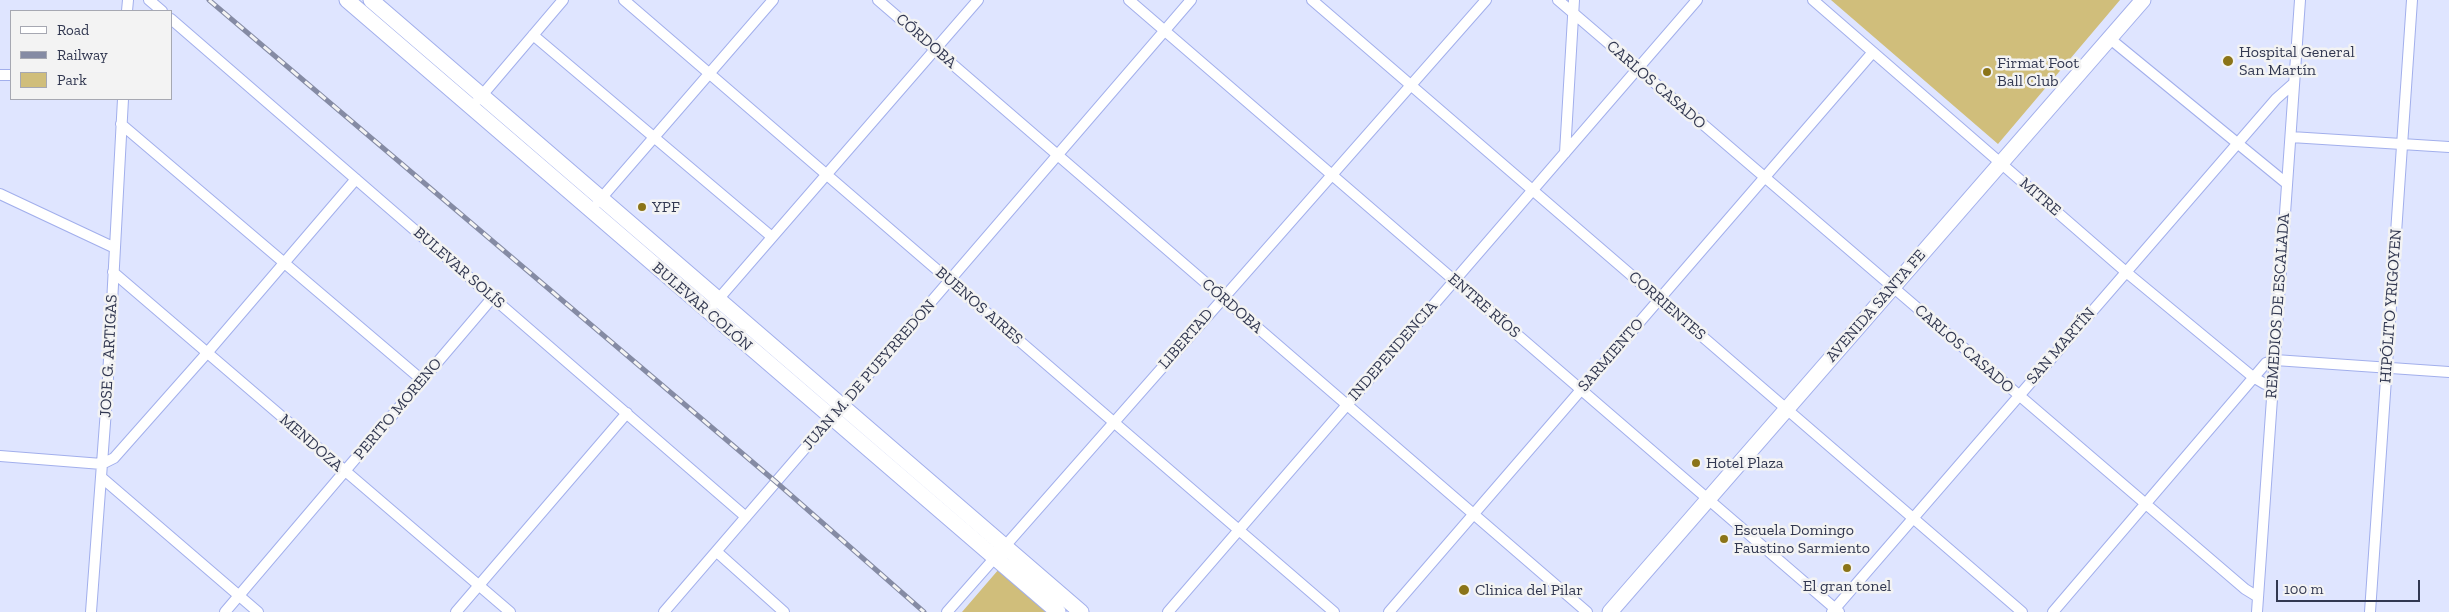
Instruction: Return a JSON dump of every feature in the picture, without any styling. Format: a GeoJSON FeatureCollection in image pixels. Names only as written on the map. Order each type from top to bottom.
{"type":"FeatureCollection","features":[{"type":"Feature","properties":{"kind":"main road","name":"BULEVAR COLÓN"},"geometry":{"type":"LineString","coordinates":[[346,0],[1058,612]]}},
{"type":"Feature","properties":{"kind":"main road","name":"BULEVAR COLÓN"},"geometry":{"type":"LineString","coordinates":[[370,0],[1081,612]]}},
{"type":"Feature","properties":{"kind":"main road","name":"AVENIDA SANTA FE"},"geometry":{"type":"LineString","coordinates":[[1610,612],[2143,0]]}},
{"type":"Feature","properties":{"kind":"street"},"geometry":{"type":"LineString","coordinates":[[149,0],[161,10]]}},
{"type":"Feature","properties":{"kind":"street"},"geometry":{"type":"LineString","coordinates":[[472,108],[563,0]]}},
{"type":"Feature","properties":{"kind":"street","name":"BUENOS AIRES"},"geometry":{"type":"LineString","coordinates":[[624,0],[1334,612]]}},
{"type":"Feature","properties":{"kind":"street"},"geometry":{"type":"LineString","coordinates":[[591,211],[773,0]]}},
{"type":"Feature","properties":{"kind":"street","name":"CÓRDOBA"},"geometry":{"type":"LineString","coordinates":[[878,0],[1587,612]]}},
{"type":"Feature","properties":{"kind":"street"},"geometry":{"type":"LineString","coordinates":[[707,312],[978,0]]}},
{"type":"Feature","properties":{"kind":"street","name":"ENTRE RÍOS"},"geometry":{"type":"LineString","coordinates":[[1129,0],[1455,280],[1835,611]]}},
{"type":"Feature","properties":{"kind":"street","name":"JUAN M. DE PUEYRREDON"},"geometry":{"type":"LineString","coordinates":[[664,612],[1191,0]]}},
{"type":"Feature","properties":{"kind":"street","name":"CORRIENTES"},"geometry":{"type":"LineString","coordinates":[[1312,0],[2022,612]]}},
{"type":"Feature","properties":{"kind":"street","name":"LIBERTAD"},"geometry":{"type":"LineString","coordinates":[[948,612],[1113,422],[1486,0]]}},
{"type":"Feature","properties":{"kind":"street","name":"CARLOS CASADO"},"geometry":{"type":"LineString","coordinates":[[1558,0],[1637,70],[2245,590],[2258,597]]}},
{"type":"Feature","properties":{"kind":"street"},"geometry":{"type":"LineString","coordinates":[[1565,153],[1574,0]]}},
{"type":"Feature","properties":{"kind":"street","name":"INDEPENDENCIA"},"geometry":{"type":"LineString","coordinates":[[1168,612],[1697,0]]}},
{"type":"Feature","properties":{"kind":"street","name":"MITRE"},"geometry":{"type":"LineString","coordinates":[[1813,0],[2126,272],[2253,377],[2265,384],[2273,384]]}},
{"type":"Feature","properties":{"kind":"street","name":"REMEDIOS DE ESCALADA"},"geometry":{"type":"LineString","coordinates":[[2257,612],[2300,0]]}},
{"type":"Feature","properties":{"kind":"street","name":"HIPÓLITO YRIGOYEN"},"geometry":{"type":"LineString","coordinates":[[2370,612],[2412,0]]}},
{"type":"Feature","properties":{"kind":"street","name":"BULEVAR SOLÍS"},"geometry":{"type":"LineString","coordinates":[[172,20],[746,517]]}},
{"type":"Feature","properties":{"kind":"street"},"geometry":{"type":"LineString","coordinates":[[533,35],[772,237]]}},
{"type":"Feature","properties":{"kind":"street"},"geometry":{"type":"LineString","coordinates":[[2109,38],[2286,183]]}},
{"type":"Feature","properties":{"kind":"street","name":"SARMIENTO"},"geometry":{"type":"LineString","coordinates":[[1389,612],[1873,52]]}},
{"type":"Feature","properties":{"kind":"street","name":"SAN MARTÍN"},"geometry":{"type":"LineString","coordinates":[[1835,611],[2018,395],[2276,98],[2294,83]]}},
{"type":"Feature","properties":{"kind":"street","name":"JOSE G. ARTIGAS"},"geometry":{"type":"LineString","coordinates":[[91,612],[102,464],[122,100]]}},
{"type":"Feature","properties":{"kind":"street"},"geometry":{"type":"LineString","coordinates":[[121,124],[422,380]]}},
{"type":"Feature","properties":{"kind":"street"},"geometry":{"type":"LineString","coordinates":[[2291,137],[2449,147]]}},
{"type":"Feature","properties":{"kind":"street"},"geometry":{"type":"LineString","coordinates":[[0,456],[102,464],[114,458],[356,179]]}},
{"type":"Feature","properties":{"kind":"street"},"geometry":{"type":"LineString","coordinates":[[0,194],[115,248]]}},
{"type":"Feature","properties":{"kind":"street","name":"MENDOZA"},"geometry":{"type":"LineString","coordinates":[[113,272],[510,612]]}},
{"type":"Feature","properties":{"kind":"street","name":"PERITO MORENO"},"geometry":{"type":"LineString","coordinates":[[225,612],[493,297]]}},
{"type":"Feature","properties":{"kind":"street"},"geometry":{"type":"LineString","coordinates":[[2053,612],[2144,503],[2266,363],[2275,360],[2449,372]]}},
{"type":"Feature","properties":{"kind":"street"},"geometry":{"type":"LineString","coordinates":[[456,612],[627,413]]}},
{"type":"Feature","properties":{"kind":"street"},"geometry":{"type":"LineString","coordinates":[[101,477],[258,612]]}},
{"type":"Feature","properties":{"kind":"street"},"geometry":{"type":"LineString","coordinates":[[717,552],[784,612]]}},
{"type":"Feature","properties":{"kind":"green space","name":"Firmat Foot Ball Club"},"geometry":{"type":"Polygon","coordinates":[[[1831,0],[2120,0],[1998,144],[1831,0]]]}},
{"type":"Feature","properties":{"kind":"green space"},"geometry":{"type":"Polygon","coordinates":[[[999,569],[1049,612],[962,612],[999,569]]]}},
{"type":"Feature","properties":{"kind":"railway"},"geometry":{"type":"LineString","coordinates":[[209,0],[776,482],[924,612]]}},
{"type":"Feature","properties":{"kind":"place","name":"Hospital General San Martín"},"geometry":{"type":"Point","coordinates":[2228,61]}},
{"type":"Feature","properties":{"kind":"place","name":"Firmat Foot Ball Club"},"geometry":{"type":"Point","coordinates":[1987,72]}},
{"type":"Feature","properties":{"kind":"place","name":"YPF"},"geometry":{"type":"Point","coordinates":[642,207]}},
{"type":"Feature","properties":{"kind":"place","name":"Hotel Plaza"},"geometry":{"type":"Point","coordinates":[1696,463]}},
{"type":"Feature","properties":{"kind":"place","name":"Escuela Domingo Faustino Sarmiento"},"geometry":{"type":"Point","coordinates":[1724,539]}},
{"type":"Feature","properties":{"kind":"place","name":"El gran tonel"},"geometry":{"type":"Point","coordinates":[1847,568]}},
{"type":"Feature","properties":{"kind":"place","name":"Clinica del Pilar"},"geometry":{"type":"Point","coordinates":[1464,590]}}]}
